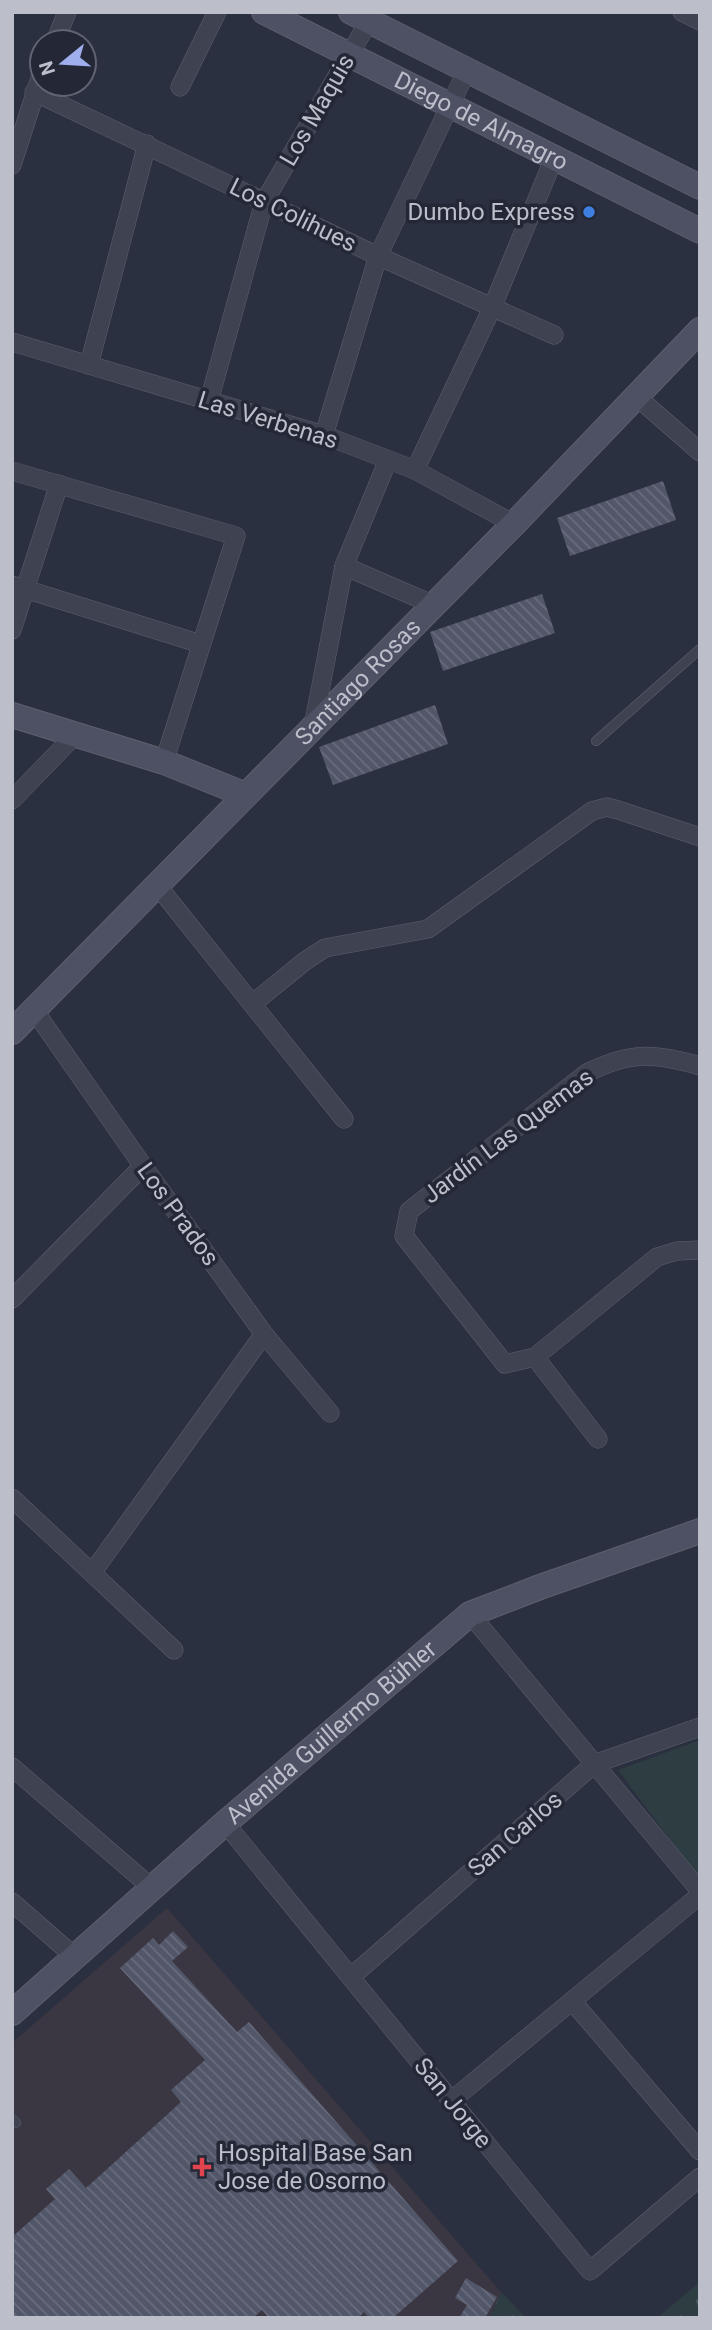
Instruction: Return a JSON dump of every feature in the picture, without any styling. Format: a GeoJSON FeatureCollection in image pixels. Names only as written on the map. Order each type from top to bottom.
{"type":"FeatureCollection","features":[{"type":"Feature","properties":{"kind":"main road","name":"Diego de Almagro"},"geometry":{"type":"LineString","coordinates":[[264,12],[700,232]]}},
{"type":"Feature","properties":{"kind":"main road","name":"Diego de Almagro"},"geometry":{"type":"LineString","coordinates":[[373,18],[467,70],[700,187]]}},
{"type":"Feature","properties":{"kind":"main road","name":"Santiago Rosas"},"geometry":{"type":"LineString","coordinates":[[12,1032],[514,523],[700,330]]}},
{"type":"Feature","properties":{"kind":"main road"},"geometry":{"type":"LineString","coordinates":[[12,715],[164,762],[246,795]]}},
{"type":"Feature","properties":{"kind":"main road","name":"Avenida Guillermo Bühler"},"geometry":{"type":"LineString","coordinates":[[12,2013],[225,1823],[470,1614],[700,1531]]}},
{"type":"Feature","properties":{"kind":"street"},"geometry":{"type":"LineString","coordinates":[[180,87],[217,12]]}},
{"type":"Feature","properties":{"kind":"street"},"geometry":{"type":"LineString","coordinates":[[682,12],[700,21]]}},
{"type":"Feature","properties":{"kind":"street","name":"Los Maquis"},"geometry":{"type":"LineString","coordinates":[[209,401],[264,202],[348,55],[373,18]]}},
{"type":"Feature","properties":{"kind":"street"},"geometry":{"type":"LineString","coordinates":[[324,435],[378,256],[467,70]]}},
{"type":"Feature","properties":{"kind":"street"},"geometry":{"type":"LineString","coordinates":[[12,165],[32,98]]}},
{"type":"Feature","properties":{"kind":"street","name":"Los Colihues"},"geometry":{"type":"LineString","coordinates":[[47,98],[378,256],[554,335]]}},
{"type":"Feature","properties":{"kind":"street"},"geometry":{"type":"LineString","coordinates":[[89,365],[147,144]]}},
{"type":"Feature","properties":{"kind":"street"},"geometry":{"type":"LineString","coordinates":[[415,470],[492,308],[554,158]]}},
{"type":"Feature","properties":{"kind":"street","name":"Las Verbenas"},"geometry":{"type":"LineString","coordinates":[[12,342],[324,435],[415,470],[514,523]]}},
{"type":"Feature","properties":{"kind":"street"},"geometry":{"type":"LineString","coordinates":[[636,396],[700,452]]}},
{"type":"Feature","properties":{"kind":"street"},"geometry":{"type":"LineString","coordinates":[[313,727],[344,566],[388,460]]}},
{"type":"Feature","properties":{"kind":"street"},"geometry":{"type":"LineString","coordinates":[[12,471],[236,536],[164,762]]}},
{"type":"Feature","properties":{"kind":"street"},"geometry":{"type":"LineString","coordinates":[[12,630],[19,587],[59,484]]}},
{"type":"Feature","properties":{"kind":"street"},"geometry":{"type":"LineString","coordinates":[[344,566],[433,605]]}},
{"type":"Feature","properties":{"kind":"street"},"geometry":{"type":"LineString","coordinates":[[19,587],[201,644]]}},
{"type":"Feature","properties":{"kind":"street"},"geometry":{"type":"LineString","coordinates":[[12,800],[75,734]]}},
{"type":"Feature","properties":{"kind":"street"},"geometry":{"type":"LineString","coordinates":[[252,1004],[325,948],[428,929],[592,811],[607,807],[700,836]]}},
{"type":"Feature","properties":{"kind":"street"},"geometry":{"type":"LineString","coordinates":[[158,885],[344,1119]]}},
{"type":"Feature","properties":{"kind":"street","name":"Los Prados"},"geometry":{"type":"LineString","coordinates":[[34,1010],[264,1334],[330,1413]]}},
{"type":"Feature","properties":{"kind":"street","name":"Jardín Las Quemas"},"geometry":{"type":"LineString","coordinates":[[535,1357],[505,1364],[404,1236],[409,1210],[587,1073],[619,1060],[651,1056],[667,1057],[700,1066]]}},
{"type":"Feature","properties":{"kind":"street"},"geometry":{"type":"LineString","coordinates":[[12,1299],[143,1166]]}},
{"type":"Feature","properties":{"kind":"street"},"geometry":{"type":"LineString","coordinates":[[598,1438],[535,1357],[657,1257],[677,1251],[700,1250]]}},
{"type":"Feature","properties":{"kind":"street"},"geometry":{"type":"LineString","coordinates":[[92,1573],[264,1334]]}},
{"type":"Feature","properties":{"kind":"street"},"geometry":{"type":"LineString","coordinates":[[12,1497],[174,1650]]}},
{"type":"Feature","properties":{"kind":"street"},"geometry":{"type":"LineString","coordinates":[[451,2101],[573,2002],[700,1893],[470,1614]]}},
{"type":"Feature","properties":{"kind":"street","name":"San Carlos"},"geometry":{"type":"LineString","coordinates":[[351,1977],[594,1764],[700,1727]]}},
{"type":"Feature","properties":{"kind":"street"},"geometry":{"type":"LineString","coordinates":[[12,1766],[152,1888]]}},
{"type":"Feature","properties":{"kind":"street","name":"San Jorge"},"geometry":{"type":"LineString","coordinates":[[225,1823],[590,2271],[700,2177]]}},
{"type":"Feature","properties":{"kind":"street"},"geometry":{"type":"LineString","coordinates":[[12,1902],[75,1956]]}},
{"type":"Feature","properties":{"kind":"street"},"geometry":{"type":"LineString","coordinates":[[573,2002],[700,2151]]}},
{"type":"Feature","properties":{"kind":"lane"},"geometry":{"type":"LineString","coordinates":[[596,741],[700,649]]}},
{"type":"Feature","properties":{"kind":"shaded area","name":"Hospital Base San Jose de Osorno"},"geometry":{"type":"Polygon","coordinates":[[[167,1908],[501,2292],[490,2318],[12,2318],[12,2043],[167,1908]]]}},
{"type":"Feature","properties":{"kind":"green space"},"geometry":{"type":"Polygon","coordinates":[[[700,1740],[700,1875],[698,1877],[618,1770],[700,1740]]]}},
{"type":"Feature","properties":{"kind":"green space"},"geometry":{"type":"Polygon","coordinates":[[[700,2282],[700,2318],[657,2318],[700,2282]]]}},
{"type":"Feature","properties":{"kind":"green space"},"geometry":{"type":"Polygon","coordinates":[[[501,2292],[526,2318],[490,2318],[501,2292]]]}},
{"type":"Feature","properties":{"kind":"building"},"geometry":{"type":"Polygon","coordinates":[[[663,481],[676,520],[570,556],[557,518],[663,481]]]}},
{"type":"Feature","properties":{"kind":"building"},"geometry":{"type":"Polygon","coordinates":[[[542,594],[555,633],[443,671],[430,632],[542,594]]]}},
{"type":"Feature","properties":{"kind":"building"},"geometry":{"type":"Polygon","coordinates":[[[435,705],[448,744],[333,785],[319,747],[435,705]]]}},
{"type":"Feature","properties":{"kind":"building","name":"Hospital Base San Jose de Osorno"},"geometry":{"type":"Polygon","coordinates":[[[173,1931],[188,1947],[172,1961],[237,2032],[249,2022],[458,2261],[393,2318],[369,2318],[364,2312],[358,2318],[269,2318],[262,2310],[253,2318],[12,2318],[12,2237],[55,2199],[46,2189],[69,2169],[86,2188],[181,2102],[171,2090],[205,2060],[120,1968],[153,1938],[159,1945],[173,1931]]]}},
{"type":"Feature","properties":{"kind":"building"},"geometry":{"type":"Polygon","coordinates":[[[466,2278],[497,2297],[485,2318],[459,2318],[467,2305],[455,2298],[466,2278]]]}},
{"type":"Feature","properties":{"kind":"place","name":"Dumbo Express"},"geometry":{"type":"Point","coordinates":[589,212]}},
{"type":"Feature","properties":{"kind":"place","name":"Hospital Base San Jose de Osorno"},"geometry":{"type":"Point","coordinates":[202,2167]}}]}
